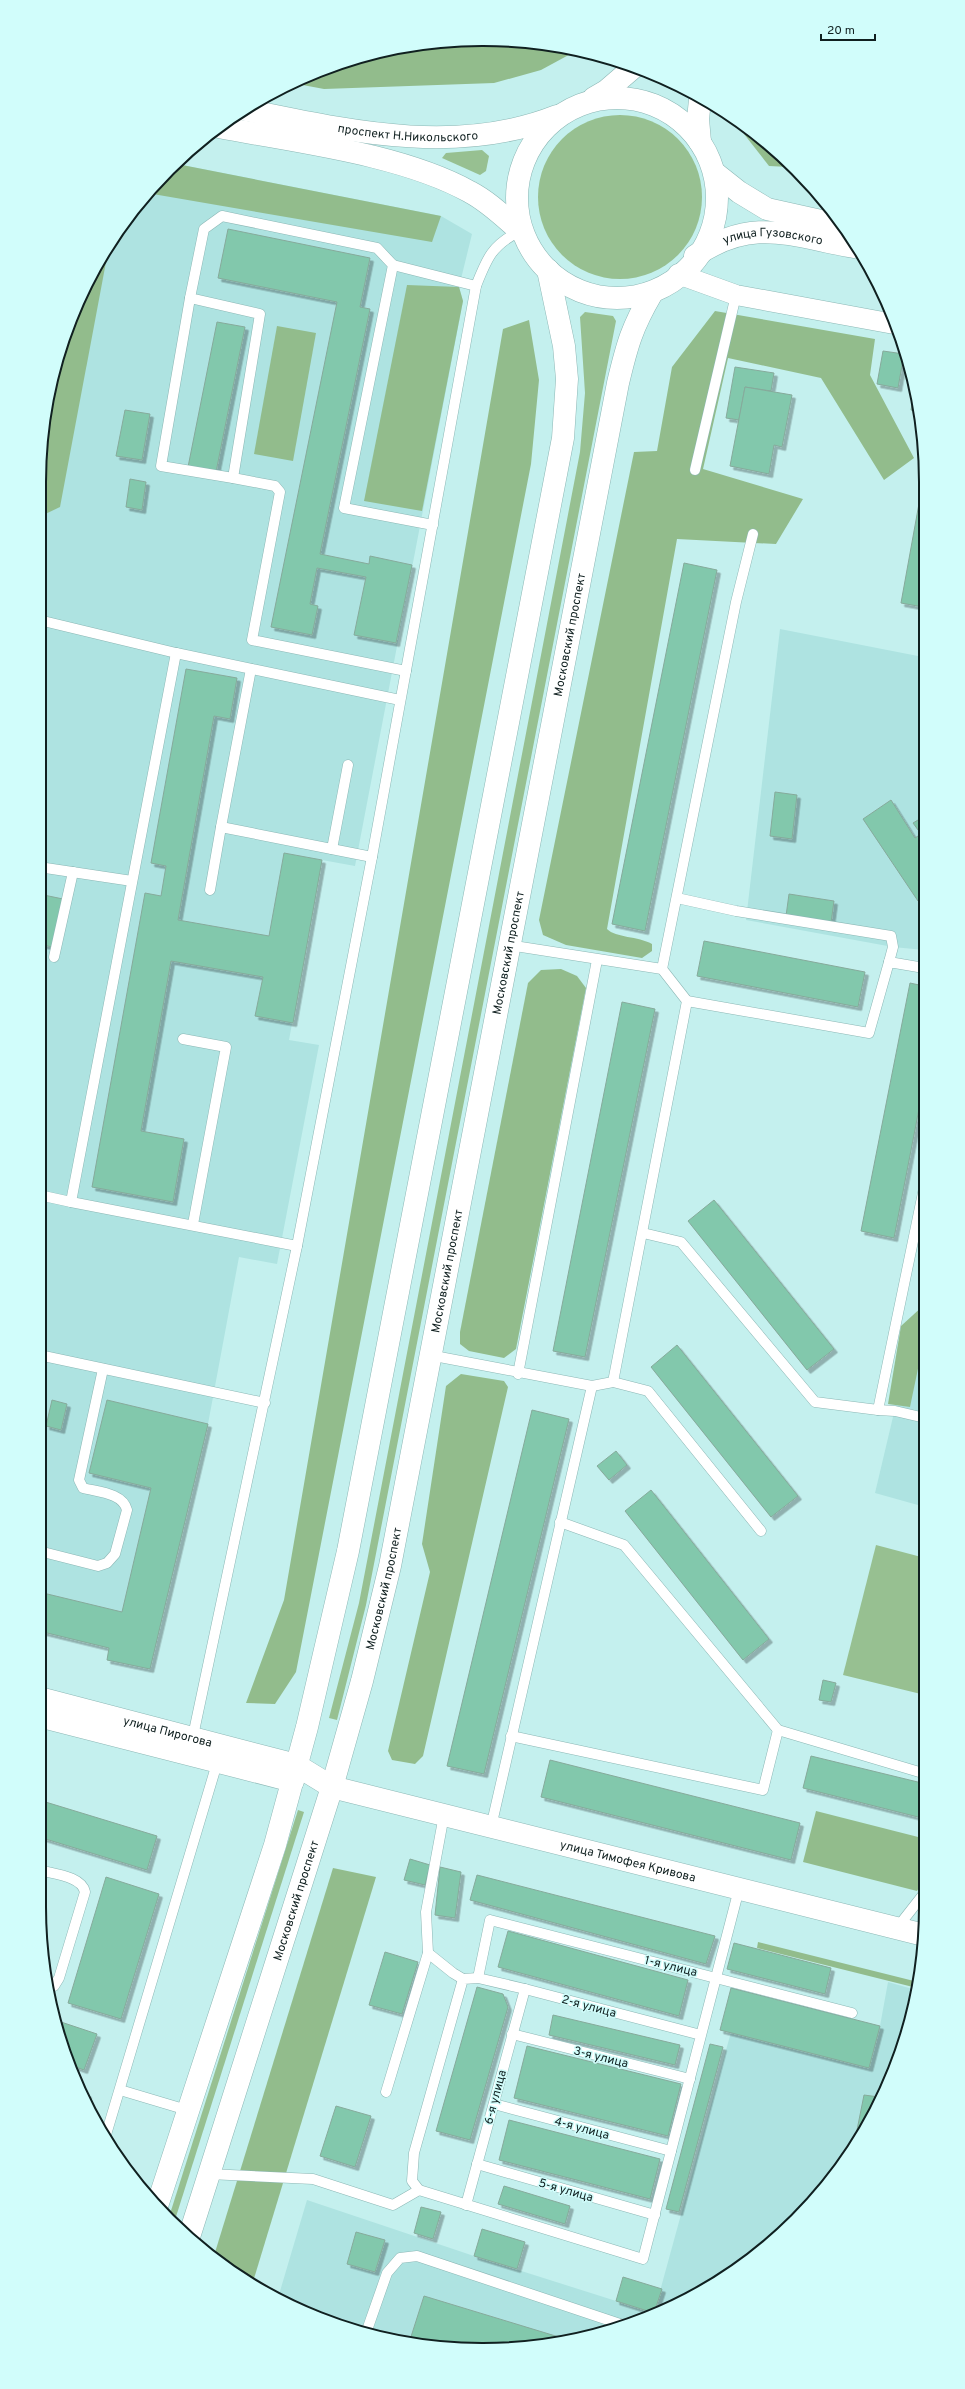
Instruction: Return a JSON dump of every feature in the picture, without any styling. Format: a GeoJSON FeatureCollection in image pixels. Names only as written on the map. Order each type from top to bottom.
{"type":"FeatureCollection","features":[{"type":"Feature","properties":{"kind":"main road"},"geometry":{"type":"LineString","coordinates":[[576,107],[624,96],[642,98],[672,114],[700,142],[715,173],[718,206],[714,223],[706,240],[695,256],[678,274],[652,293],[631,298],[590,295],[574,289],[548,270],[528,246],[520,231],[515,214],[514,195],[523,162],[544,132],[576,107],[606,91],[629,71]]}},
{"type":"Feature","properties":{"kind":"main road"},"geometry":{"type":"LineString","coordinates":[[700,103],[698,119],[700,142]]}},
{"type":"Feature","properties":{"kind":"main road","name":"проспект Н.Никольского"},"geometry":{"type":"LineString","coordinates":[[253,111],[376,133],[426,138],[463,137],[503,132],[534,125],[576,107]]}},
{"type":"Feature","properties":{"kind":"main road","name":"проспект Н.Никольского"},"geometry":{"type":"LineString","coordinates":[[227,129],[389,162],[428,175],[472,193],[520,231]]}},
{"type":"Feature","properties":{"kind":"main road","name":"улица Гузовского"},"geometry":{"type":"LineString","coordinates":[[715,173],[739,192],[767,209],[834,224]]}},
{"type":"Feature","properties":{"kind":"main road","name":"улица Гузовского"},"geometry":{"type":"LineString","coordinates":[[695,256],[709,247],[736,235],[757,231],[775,232],[849,246]]}},
{"type":"Feature","properties":{"kind":"main road"},"geometry":{"type":"LineString","coordinates":[[158,2199],[275,1845],[295,1773],[348,1551],[563,438],[567,379],[564,346],[548,270]]}},
{"type":"Feature","properties":{"kind":"main road","name":"Московский проспект"},"geometry":{"type":"LineString","coordinates":[[191,2231],[332,1787],[362,1681],[390,1566],[508,945],[618,383],[627,342],[636,320],[652,293]]}},
{"type":"Feature","properties":{"kind":"main road","name":"улица Пирогова"},"geometry":{"type":"LineString","coordinates":[[46,1700],[192,1745],[295,1773]]}},
{"type":"Feature","properties":{"kind":"main road","name":"улица Пирогова"},"geometry":{"type":"LineString","coordinates":[[46,1717],[192,1745],[218,1760],[295,1773]]}},
{"type":"Feature","properties":{"kind":"main road","name":"улица Тимофея Кривова"},"geometry":{"type":"LineString","coordinates":[[295,1773],[332,1787],[918,1933]]}},
{"type":"Feature","properties":{"kind":"street"},"geometry":{"type":"LineString","coordinates":[[678,274],[736,294],[889,323]]}},
{"type":"Feature","properties":{"kind":"lane"},"geometry":{"type":"LineString","coordinates":[[406,671],[252,640],[280,492],[275,486],[161,466],[190,298],[204,230],[222,216],[377,248],[393,265],[476,286]]}},
{"type":"Feature","properties":{"kind":"lane"},"geometry":{"type":"LineString","coordinates":[[192,1745],[297,1246],[372,857],[476,286],[487,258],[495,246],[505,238],[520,231]]}},
{"type":"Feature","properties":{"kind":"lane"},"geometry":{"type":"LineString","coordinates":[[393,265],[344,508],[433,525]]}},
{"type":"Feature","properties":{"kind":"lane"},"geometry":{"type":"LineString","coordinates":[[695,470],[736,294]]}},
{"type":"Feature","properties":{"kind":"lane"},"geometry":{"type":"LineString","coordinates":[[190,298],[260,314],[232,478]]}},
{"type":"Feature","properties":{"kind":"lane"},"geometry":{"type":"LineString","coordinates":[[662,970],[736,602],[753,534]]}},
{"type":"Feature","properties":{"kind":"lane"},"geometry":{"type":"LineString","coordinates":[[46,622],[176,653],[400,700]]}},
{"type":"Feature","properties":{"kind":"lane"},"geometry":{"type":"LineString","coordinates":[[71,1202],[176,653]]}},
{"type":"Feature","properties":{"kind":"lane"},"geometry":{"type":"LineString","coordinates":[[210,890],[252,669]]}},
{"type":"Feature","properties":{"kind":"lane"},"geometry":{"type":"LineString","coordinates":[[332,849],[348,765]]}},
{"type":"Feature","properties":{"kind":"lane"},"geometry":{"type":"LineString","coordinates":[[221,827],[372,857]]}},
{"type":"Feature","properties":{"kind":"lane"},"geometry":{"type":"LineString","coordinates":[[46,868],[132,881]]}},
{"type":"Feature","properties":{"kind":"lane"},"geometry":{"type":"LineString","coordinates":[[54,957],[73,872]]}},
{"type":"Feature","properties":{"kind":"lane"},"geometry":{"type":"LineString","coordinates":[[508,945],[662,970],[687,1001],[869,1033],[893,947],[891,936],[736,911],[677,898]]}},
{"type":"Feature","properties":{"kind":"lane"},"geometry":{"type":"LineString","coordinates":[[518,1374],[597,960]]}},
{"type":"Feature","properties":{"kind":"lane"},"geometry":{"type":"LineString","coordinates":[[889,962],[919,967]]}},
{"type":"Feature","properties":{"kind":"lane"},"geometry":{"type":"LineString","coordinates":[[613,1382],[687,1001]]}},
{"type":"Feature","properties":{"kind":"lane"},"geometry":{"type":"LineString","coordinates":[[183,1038],[226,1047],[193,1224]]}},
{"type":"Feature","properties":{"kind":"lane"},"geometry":{"type":"LineString","coordinates":[[46,1197],[193,1224],[297,1246]]}},
{"type":"Feature","properties":{"kind":"lane"},"geometry":{"type":"LineString","coordinates":[[878,1410],[919,1212]]}},
{"type":"Feature","properties":{"kind":"lane"},"geometry":{"type":"LineString","coordinates":[[643,1233],[681,1242],[815,1402],[895,1411],[919,1417]]}},
{"type":"Feature","properties":{"kind":"lane"},"geometry":{"type":"LineString","coordinates":[[429,1356],[518,1374],[592,1386],[613,1382],[648,1391],[761,1531]]}},
{"type":"Feature","properties":{"kind":"lane"},"geometry":{"type":"LineString","coordinates":[[46,1357],[265,1403]]}},
{"type":"Feature","properties":{"kind":"lane"},"geometry":{"type":"LineString","coordinates":[[46,1553],[98,1566],[107,1563],[115,1554],[127,1510],[125,1503],[119,1498],[83,1488],[79,1480],[103,1369]]}},
{"type":"Feature","properties":{"kind":"lane"},"geometry":{"type":"LineString","coordinates":[[490,1827],[592,1386]]}},
{"type":"Feature","properties":{"kind":"lane"},"geometry":{"type":"LineString","coordinates":[[560,1522],[624,1546],[778,1730],[919,1772]]}},
{"type":"Feature","properties":{"kind":"lane"},"geometry":{"type":"LineString","coordinates":[[511,1736],[763,1790],[778,1730]]}},
{"type":"Feature","properties":{"kind":"lane"},"geometry":{"type":"LineString","coordinates":[[107,2130],[218,1760]]}},
{"type":"Feature","properties":{"kind":"lane"},"geometry":{"type":"LineString","coordinates":[[386,2092],[428,1953],[426,1912],[444,1815]]}},
{"type":"Feature","properties":{"kind":"lane"},"geometry":{"type":"LineString","coordinates":[[46,1872],[79,1882],[84,1886],[85,1892],[59,1978],[53,1986]]}},
{"type":"Feature","properties":{"kind":"lane"},"geometry":{"type":"LineString","coordinates":[[428,1953],[463,1979],[414,2153],[412,2181],[419,2190],[643,2260],[739,1889]]}},
{"type":"Feature","properties":{"kind":"lane"},"geometry":{"type":"LineString","coordinates":[[897,1928],[919,1900]]}},
{"type":"Feature","properties":{"kind":"lane","name":"1-я улица"},"geometry":{"type":"LineString","coordinates":[[478,1978],[490,1920],[852,2013]]}},
{"type":"Feature","properties":{"kind":"lane","name":"2-я улица"},"geometry":{"type":"LineString","coordinates":[[463,1979],[478,1978],[525,1989],[701,2035]]}},
{"type":"Feature","properties":{"kind":"lane","name":"6-я улица"},"geometry":{"type":"LineString","coordinates":[[466,2205],[525,1989]]}},
{"type":"Feature","properties":{"kind":"lane","name":"3-я улица"},"geometry":{"type":"LineString","coordinates":[[512,2034],[690,2079]]}},
{"type":"Feature","properties":{"kind":"lane"},"geometry":{"type":"LineString","coordinates":[[120,2090],[187,2110]]}},
{"type":"Feature","properties":{"kind":"lane","name":"4-я улица"},"geometry":{"type":"LineString","coordinates":[[494,2104],[671,2151]]}},
{"type":"Feature","properties":{"kind":"lane","name":"5-я улица"},"geometry":{"type":"LineString","coordinates":[[477,2164],[655,2215]]}},
{"type":"Feature","properties":{"kind":"lane"},"geometry":{"type":"LineString","coordinates":[[209,2174],[313,2180],[393,2205],[419,2190]]}},
{"type":"Feature","properties":{"kind":"lane"},"geometry":{"type":"LineString","coordinates":[[368,2327],[387,2273],[400,2258],[417,2256],[615,2322]]}},
{"type":"Feature","properties":{"kind":"shaded area"},"geometry":{"type":"Polygon","coordinates":[[[183,165],[441,216],[472,234],[459,287],[463,301],[355,866],[322,860],[289,1040],[319,1045],[277,1264],[239,1257],[208,1424],[150,1669],[107,1660],[109,1648],[46,1633],[47,454],[54,397],[61,370],[79,315],[91,289],[104,264],[136,217],[154,195],[183,165]]]}},
{"type":"Feature","properties":{"kind":"shaded area"},"geometry":{"type":"Polygon","coordinates":[[[780,629],[919,656],[919,950],[893,947],[746,920],[780,629]]]}},
{"type":"Feature","properties":{"kind":"shaded area"},"geometry":{"type":"Polygon","coordinates":[[[918,1311],[919,1505],[875,1493],[918,1311]]]}},
{"type":"Feature","properties":{"kind":"shaded area"},"geometry":{"type":"Polygon","coordinates":[[[888,1982],[911,1989],[896,2047],[886,2074],[861,2125],[829,2172],[791,2215],[748,2253],[701,2285],[656,2307],[731,2032],[880,2026],[888,1982]]]}},
{"type":"Feature","properties":{"kind":"shaded area"},"geometry":{"type":"Polygon","coordinates":[[[307,2200],[474,2256],[647,2311],[623,2320],[568,2335],[511,2342],[454,2342],[397,2335],[370,2328],[315,2310],[279,2293],[307,2200]]]}},
{"type":"Feature","properties":{"kind":"green space"},"geometry":{"type":"Polygon","coordinates":[[[482,46],[511,47],[570,54],[541,70],[494,83],[324,89],[302,85],[342,69],[397,54],[454,47],[482,46]]]}},
{"type":"Feature","properties":{"kind":"green space"},"geometry":{"type":"Polygon","coordinates":[[[612,115],[628,115],[644,118],[659,124],[672,133],[684,145],[693,158],[699,173],[702,197],[701,213],[693,236],[684,249],[672,261],[659,270],[644,276],[628,279],[612,279],[596,276],[581,270],[568,261],[556,249],[547,236],[541,221],[538,205],[538,189],[541,173],[547,158],[556,145],[568,133],[581,124],[596,118],[612,115]]]}},
{"type":"Feature","properties":{"kind":"green space"},"geometry":{"type":"Polygon","coordinates":[[[744,134],[770,154],[783,167],[769,166],[744,134]]]}},
{"type":"Feature","properties":{"kind":"green space"},"geometry":{"type":"Polygon","coordinates":[[[482,150],[489,156],[486,171],[480,175],[442,158],[446,153],[482,150]]]}},
{"type":"Feature","properties":{"kind":"green space"},"geometry":{"type":"Polygon","coordinates":[[[183,165],[441,216],[432,242],[155,194],[183,165]]]}},
{"type":"Feature","properties":{"kind":"green space"},"geometry":{"type":"Polygon","coordinates":[[[106,261],[60,507],[46,514],[47,454],[54,397],[69,342],[79,315],[106,261]]]}},
{"type":"Feature","properties":{"kind":"green space"},"geometry":{"type":"Polygon","coordinates":[[[407,285],[459,287],[463,301],[422,511],[364,501],[407,285]]]}},
{"type":"Feature","properties":{"kind":"green space"},"geometry":{"type":"Polygon","coordinates":[[[715,311],[875,339],[870,375],[914,458],[884,480],[821,378],[728,358],[703,469],[803,499],[776,544],[677,539],[607,929],[616,934],[646,941],[652,944],[652,951],[642,958],[566,945],[543,935],[539,920],[634,452],[657,451],[672,367],[715,311]]]}},
{"type":"Feature","properties":{"kind":"green space"},"geometry":{"type":"Polygon","coordinates":[[[585,312],[613,316],[616,321],[366,1605],[337,1720],[329,1718],[359,1603],[580,452],[585,393],[580,317],[585,312]]]}},
{"type":"Feature","properties":{"kind":"green space"},"geometry":{"type":"Polygon","coordinates":[[[529,320],[539,380],[531,464],[296,1672],[275,1704],[246,1703],[284,1600],[503,329],[529,320]]]}},
{"type":"Feature","properties":{"kind":"green space"},"geometry":{"type":"Polygon","coordinates":[[[277,326],[316,333],[293,461],[254,454],[277,326]]]}},
{"type":"Feature","properties":{"kind":"green space"},"geometry":{"type":"Polygon","coordinates":[[[561,969],[577,976],[586,988],[516,1349],[504,1358],[469,1351],[460,1344],[460,1332],[528,983],[541,970],[561,969]]]}},
{"type":"Feature","properties":{"kind":"green space"},"geometry":{"type":"Polygon","coordinates":[[[919,1310],[919,1364],[910,1407],[888,1404],[901,1326],[919,1310]]]}},
{"type":"Feature","properties":{"kind":"green space"},"geometry":{"type":"Polygon","coordinates":[[[461,1374],[504,1381],[508,1387],[423,1756],[415,1764],[392,1760],[388,1751],[430,1572],[422,1544],[446,1386],[461,1374]]]}},
{"type":"Feature","properties":{"kind":"green space"},"geometry":{"type":"Polygon","coordinates":[[[876,1545],[919,1556],[919,1694],[843,1675],[876,1545]]]}},
{"type":"Feature","properties":{"kind":"green space"},"geometry":{"type":"Polygon","coordinates":[[[298,1810],[304,1812],[176,2217],[171,2212],[298,1810]]]}},
{"type":"Feature","properties":{"kind":"green space"},"geometry":{"type":"Polygon","coordinates":[[[816,1811],[919,1837],[919,1888],[917,1891],[803,1862],[816,1811]]]}},
{"type":"Feature","properties":{"kind":"green space"},"geometry":{"type":"Polygon","coordinates":[[[333,1868],[376,1877],[254,2278],[215,2252],[333,1868]]]}},
{"type":"Feature","properties":{"kind":"green space"},"geometry":{"type":"Polygon","coordinates":[[[758,1942],[913,1981],[912,1987],[757,1948],[758,1942]]]}},
{"type":"Feature","properties":{"kind":"building"},"geometry":{"type":"Polygon","coordinates":[[[228,229],[370,258],[360,307],[370,309],[320,554],[369,564],[370,556],[412,565],[396,643],[354,635],[366,577],[317,568],[310,604],[318,606],[312,635],[271,627],[337,302],[218,278],[228,229]]]}},
{"type":"Feature","properties":{"kind":"building"},"geometry":{"type":"Polygon","coordinates":[[[217,322],[245,327],[216,472],[188,467],[217,322]]]}},
{"type":"Feature","properties":{"kind":"building"},"geometry":{"type":"Polygon","coordinates":[[[883,351],[899,353],[902,364],[898,388],[877,384],[883,351]]]}},
{"type":"Feature","properties":{"kind":"building"},"geometry":{"type":"Polygon","coordinates":[[[735,367],[774,373],[771,391],[745,387],[739,420],[726,418],[735,367]]]}},
{"type":"Feature","properties":{"kind":"building"},"geometry":{"type":"Polygon","coordinates":[[[745,387],[792,395],[782,447],[774,445],[769,474],[730,466],[745,387]]]}},
{"type":"Feature","properties":{"kind":"building"},"geometry":{"type":"Polygon","coordinates":[[[125,410],[150,414],[142,460],[116,456],[125,410]]]}},
{"type":"Feature","properties":{"kind":"building"},"geometry":{"type":"Polygon","coordinates":[[[130,479],[146,482],[142,510],[126,507],[130,479]]]}},
{"type":"Feature","properties":{"kind":"building"},"geometry":{"type":"Polygon","coordinates":[[[919,504],[919,606],[901,603],[919,504]]]}},
{"type":"Feature","properties":{"kind":"building"},"geometry":{"type":"Polygon","coordinates":[[[684,563],[717,570],[645,931],[612,924],[684,563]]]}},
{"type":"Feature","properties":{"kind":"building"},"geometry":{"type":"Polygon","coordinates":[[[186,669],[237,678],[230,719],[214,716],[178,920],[269,936],[284,853],[322,860],[293,1023],[255,1016],[263,977],[171,961],[141,1131],[184,1139],[173,1202],[92,1187],[145,893],[161,896],[166,866],[151,863],[186,669]]]}},
{"type":"Feature","properties":{"kind":"building"},"geometry":{"type":"Polygon","coordinates":[[[775,792],[797,795],[792,839],[770,836],[775,792]]]}},
{"type":"Feature","properties":{"kind":"building"},"geometry":{"type":"Polygon","coordinates":[[[891,800],[915,838],[919,835],[918,901],[863,819],[891,800]]]}},
{"type":"Feature","properties":{"kind":"building"},"geometry":{"type":"Polygon","coordinates":[[[919,819],[919,831],[913,823],[919,819]]]}},
{"type":"Feature","properties":{"kind":"building"},"geometry":{"type":"Polygon","coordinates":[[[789,894],[834,901],[831,923],[786,916],[789,894]]]}},
{"type":"Feature","properties":{"kind":"building"},"geometry":{"type":"Polygon","coordinates":[[[46,895],[63,899],[52,947],[46,946],[46,895]]]}},
{"type":"Feature","properties":{"kind":"building"},"geometry":{"type":"Polygon","coordinates":[[[704,941],[865,972],[858,1007],[697,976],[704,941]]]}},
{"type":"Feature","properties":{"kind":"building"},"geometry":{"type":"Polygon","coordinates":[[[910,983],[919,985],[919,1109],[894,1238],[861,1231],[910,983]]]}},
{"type":"Feature","properties":{"kind":"building"},"geometry":{"type":"Polygon","coordinates":[[[622,1002],[655,1009],[585,1357],[553,1351],[622,1002]]]}},
{"type":"Feature","properties":{"kind":"building"},"geometry":{"type":"Polygon","coordinates":[[[714,1200],[834,1349],[807,1370],[688,1221],[714,1200]]]}},
{"type":"Feature","properties":{"kind":"building"},"geometry":{"type":"Polygon","coordinates":[[[677,1345],[798,1496],[771,1517],[651,1367],[677,1345]]]}},
{"type":"Feature","properties":{"kind":"building"},"geometry":{"type":"Polygon","coordinates":[[[52,1400],[67,1404],[61,1430],[46,1426],[52,1400]]]}},
{"type":"Feature","properties":{"kind":"building"},"geometry":{"type":"Polygon","coordinates":[[[107,1400],[208,1424],[150,1669],[107,1660],[109,1648],[46,1633],[46,1594],[122,1612],[151,1488],[89,1473],[107,1400]]]}},
{"type":"Feature","properties":{"kind":"building"},"geometry":{"type":"Polygon","coordinates":[[[532,1410],[569,1419],[484,1774],[447,1766],[532,1410]]]}},
{"type":"Feature","properties":{"kind":"building"},"geometry":{"type":"Polygon","coordinates":[[[616,1451],[627,1465],[609,1480],[597,1466],[616,1451]]]}},
{"type":"Feature","properties":{"kind":"building"},"geometry":{"type":"Polygon","coordinates":[[[651,1490],[769,1639],[743,1660],[625,1511],[651,1490]]]}},
{"type":"Feature","properties":{"kind":"building"},"geometry":{"type":"Polygon","coordinates":[[[823,1680],[836,1683],[831,1702],[819,1700],[823,1680]]]}},
{"type":"Feature","properties":{"kind":"building"},"geometry":{"type":"Polygon","coordinates":[[[811,1756],[919,1782],[919,1817],[803,1788],[811,1756]]]}},
{"type":"Feature","properties":{"kind":"building"},"geometry":{"type":"Polygon","coordinates":[[[550,1760],[800,1823],[791,1860],[541,1797],[550,1760]]]}},
{"type":"Feature","properties":{"kind":"building"},"geometry":{"type":"Polygon","coordinates":[[[46,1802],[157,1836],[147,1870],[46,1839],[46,1802]]]}},
{"type":"Feature","properties":{"kind":"building"},"geometry":{"type":"Polygon","coordinates":[[[410,1859],[430,1865],[425,1885],[404,1880],[410,1859]]]}},
{"type":"Feature","properties":{"kind":"building"},"geometry":{"type":"Polygon","coordinates":[[[440,1867],[461,1872],[455,1918],[435,1915],[440,1867]]]}},
{"type":"Feature","properties":{"kind":"building"},"geometry":{"type":"Polygon","coordinates":[[[477,1875],[715,1936],[706,1964],[470,1900],[477,1875]]]}},
{"type":"Feature","properties":{"kind":"building"},"geometry":{"type":"Polygon","coordinates":[[[106,1877],[159,1894],[121,2019],[68,2003],[106,1877]]]}},
{"type":"Feature","properties":{"kind":"building"},"geometry":{"type":"Polygon","coordinates":[[[508,1931],[688,1980],[679,2016],[498,1967],[508,1931]]]}},
{"type":"Feature","properties":{"kind":"building"},"geometry":{"type":"Polygon","coordinates":[[[734,1943],[831,1968],[825,1994],[727,1969],[734,1943]]]}},
{"type":"Feature","properties":{"kind":"building"},"geometry":{"type":"Polygon","coordinates":[[[385,1952],[418,1962],[402,2014],[369,2005],[385,1952]]]}},
{"type":"Feature","properties":{"kind":"building"},"geometry":{"type":"Polygon","coordinates":[[[477,1987],[503,1994],[508,2007],[470,2140],[436,2131],[477,1987]]]}},
{"type":"Feature","properties":{"kind":"building"},"geometry":{"type":"Polygon","coordinates":[[[731,1988],[880,2026],[869,2068],[720,2030],[731,1988]]]}},
{"type":"Feature","properties":{"kind":"building"},"geometry":{"type":"Polygon","coordinates":[[[553,2015],[680,2045],[675,2065],[549,2035],[553,2015]]]}},
{"type":"Feature","properties":{"kind":"building"},"geometry":{"type":"Polygon","coordinates":[[[62,2022],[97,2034],[84,2070],[77,2067],[62,2022]]]}},
{"type":"Feature","properties":{"kind":"building"},"geometry":{"type":"Polygon","coordinates":[[[710,2044],[723,2047],[679,2212],[666,2209],[710,2044]]]}},
{"type":"Feature","properties":{"kind":"building"},"geometry":{"type":"Polygon","coordinates":[[[527,2046],[681,2084],[668,2136],[514,2098],[527,2046]]]}},
{"type":"Feature","properties":{"kind":"building"},"geometry":{"type":"Polygon","coordinates":[[[864,2095],[876,2097],[861,2125],[857,2131],[864,2095]]]}},
{"type":"Feature","properties":{"kind":"building"},"geometry":{"type":"Polygon","coordinates":[[[336,2106],[371,2116],[355,2167],[320,2156],[336,2106]]]}},
{"type":"Feature","properties":{"kind":"building"},"geometry":{"type":"Polygon","coordinates":[[[509,2120],[660,2159],[650,2199],[499,2160],[509,2120]]]}},
{"type":"Feature","properties":{"kind":"building"},"geometry":{"type":"Polygon","coordinates":[[[504,2186],[570,2206],[565,2224],[498,2204],[504,2186]]]}},
{"type":"Feature","properties":{"kind":"building"},"geometry":{"type":"Polygon","coordinates":[[[421,2207],[441,2212],[433,2239],[414,2233],[421,2207]]]}},
{"type":"Feature","properties":{"kind":"building"},"geometry":{"type":"Polygon","coordinates":[[[482,2229],[525,2242],[517,2269],[474,2256],[482,2229]]]}},
{"type":"Feature","properties":{"kind":"building"},"geometry":{"type":"Polygon","coordinates":[[[356,2232],[385,2240],[375,2272],[347,2264],[356,2232]]]}},
{"type":"Feature","properties":{"kind":"building"},"geometry":{"type":"Polygon","coordinates":[[[623,2277],[662,2289],[656,2307],[647,2311],[616,2301],[623,2277]]]}},
{"type":"Feature","properties":{"kind":"building"},"geometry":{"type":"Polygon","coordinates":[[[424,2296],[557,2336],[511,2342],[482,2343],[454,2342],[411,2337],[424,2296]]]}}]}
